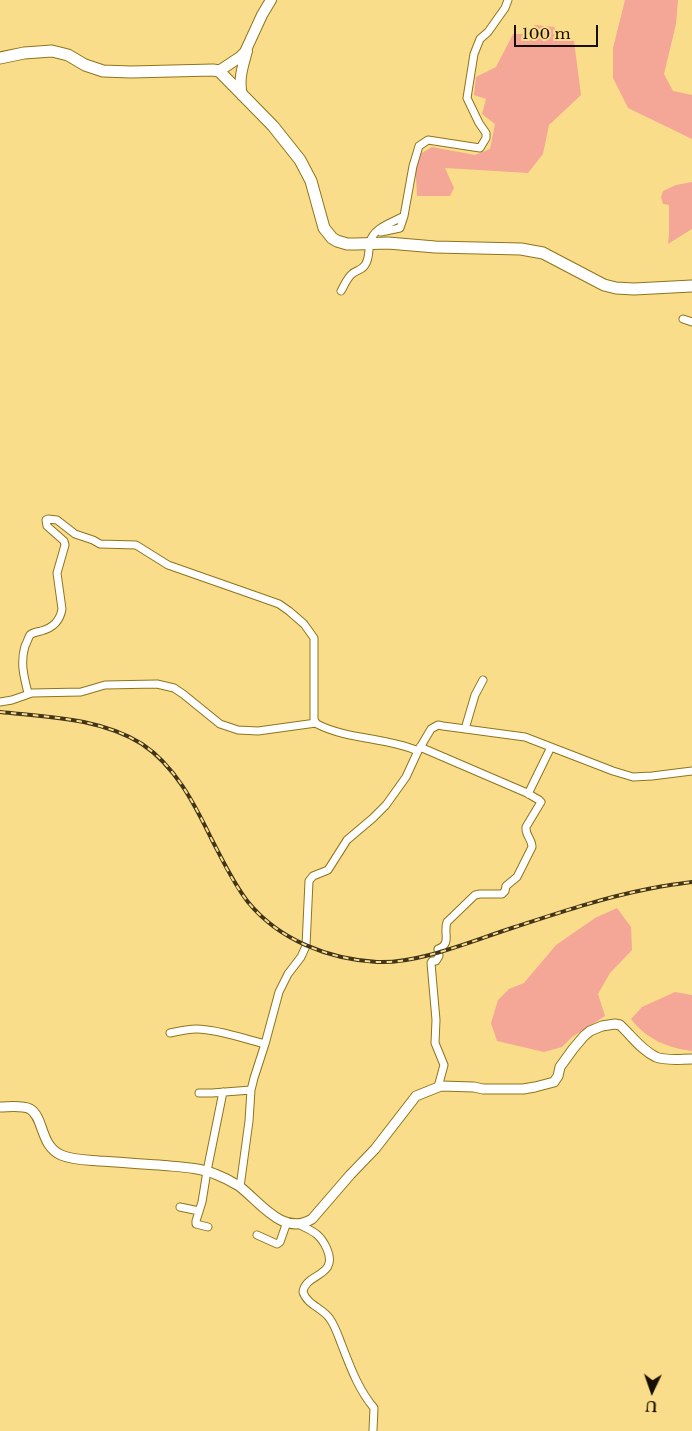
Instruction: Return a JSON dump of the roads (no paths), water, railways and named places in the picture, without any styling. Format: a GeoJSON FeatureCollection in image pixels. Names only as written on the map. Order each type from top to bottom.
{"type":"FeatureCollection","features":[{"type":"Feature","properties":{"kind":"main road"},"geometry":{"type":"LineString","coordinates":[[242,95],[239,86],[240,78],[249,46],[262,15],[271,0]]}},
{"type":"Feature","properties":{"kind":"main road"},"geometry":{"type":"LineString","coordinates":[[219,71],[240,57],[249,46]]}},
{"type":"Feature","properties":{"kind":"main road"},"geometry":{"type":"LineString","coordinates":[[0,58],[32,52],[52,51],[68,55],[85,65],[103,71],[219,71],[273,126],[300,160],[311,181],[322,223],[332,238],[342,242],[356,244],[372,240],[435,247],[494,247],[531,250],[543,253],[604,284],[616,288],[692,286]]}},
{"type":"Feature","properties":{"kind":"street"},"geometry":{"type":"LineString","coordinates":[[341,291],[352,273],[361,270],[364,266],[369,256],[372,240],[381,228],[392,224],[404,216],[412,166],[419,146],[428,140],[480,148],[486,138],[486,133],[467,98],[474,54],[480,39],[488,32],[505,8],[508,0]]}},
{"type":"Feature","properties":{"kind":"street"},"geometry":{"type":"LineString","coordinates":[[683,319],[692,322]]}},
{"type":"Feature","properties":{"kind":"street"},"geometry":{"type":"LineString","coordinates":[[28,693],[22,662],[28,639],[31,634],[48,629],[54,625],[62,609],[57,573],[65,545],[64,541],[46,526],[48,518],[57,520],[75,534],[100,544],[136,545],[168,565],[279,604],[289,611],[304,624],[314,638],[314,716],[316,723]]}},
{"type":"Feature","properties":{"kind":"street"},"geometry":{"type":"LineString","coordinates":[[465,729],[475,695],[483,680]]}},
{"type":"Feature","properties":{"kind":"street"},"geometry":{"type":"LineString","coordinates":[[0,702],[28,693],[81,692],[100,686],[157,684],[174,688],[220,724],[238,730],[258,732],[316,723],[325,728],[343,733],[419,749],[539,800],[540,803],[526,827],[532,846],[517,877],[506,886],[505,892],[502,894],[475,895],[446,925],[446,944],[438,949],[439,956],[436,961],[432,960],[436,1020],[435,1042],[444,1064],[438,1087]]}},
{"type":"Feature","properties":{"kind":"street"},"geometry":{"type":"LineString","coordinates":[[240,1187],[249,1121],[251,1090],[279,992],[306,946],[309,881],[313,876],[328,870],[348,840],[386,805],[406,778],[419,749],[432,728],[438,725],[525,737],[633,777],[692,771]]}},
{"type":"Feature","properties":{"kind":"street"},"geometry":{"type":"LineString","coordinates":[[528,794],[551,747]]}},
{"type":"Feature","properties":{"kind":"street"},"geometry":{"type":"LineString","coordinates":[[298,1224],[312,1219],[375,1148],[416,1096],[438,1087],[447,1086],[483,1089],[523,1089],[554,1082],[560,1068],[584,1036],[608,1024],[620,1025],[641,1046],[656,1057],[662,1059],[692,1059]]}},
{"type":"Feature","properties":{"kind":"street"},"geometry":{"type":"LineString","coordinates":[[170,1033],[186,1030],[210,1030],[265,1044]]}},
{"type":"Feature","properties":{"kind":"street"},"geometry":{"type":"LineString","coordinates":[[199,1093],[251,1090]]}},
{"type":"Feature","properties":{"kind":"street"},"geometry":{"type":"LineString","coordinates":[[208,1227],[196,1224],[223,1092]]}},
{"type":"Feature","properties":{"kind":"street"},"geometry":{"type":"LineString","coordinates":[[0,1107],[30,1109],[35,1115],[49,1145],[63,1156],[207,1171],[240,1187],[270,1214],[287,1222],[298,1224],[318,1235],[329,1255],[329,1263],[323,1272],[306,1283],[303,1292],[307,1300],[325,1313],[332,1322],[364,1395],[374,1408],[373,1430]]}},
{"type":"Feature","properties":{"kind":"street"},"geometry":{"type":"LineString","coordinates":[[180,1207],[199,1212]]}},
{"type":"Feature","properties":{"kind":"street"},"geometry":{"type":"LineString","coordinates":[[257,1235],[277,1244],[280,1242],[287,1222]]}},
{"type":"Feature","properties":{"kind":"railway"},"geometry":{"type":"LineString","coordinates":[[0,712],[55,717],[91,724],[126,735],[142,744],[154,753],[174,774],[198,812],[233,879],[248,902],[260,915],[290,937],[323,952],[341,957],[377,962],[411,959],[446,950],[597,901],[653,888],[692,882]]}}]}
